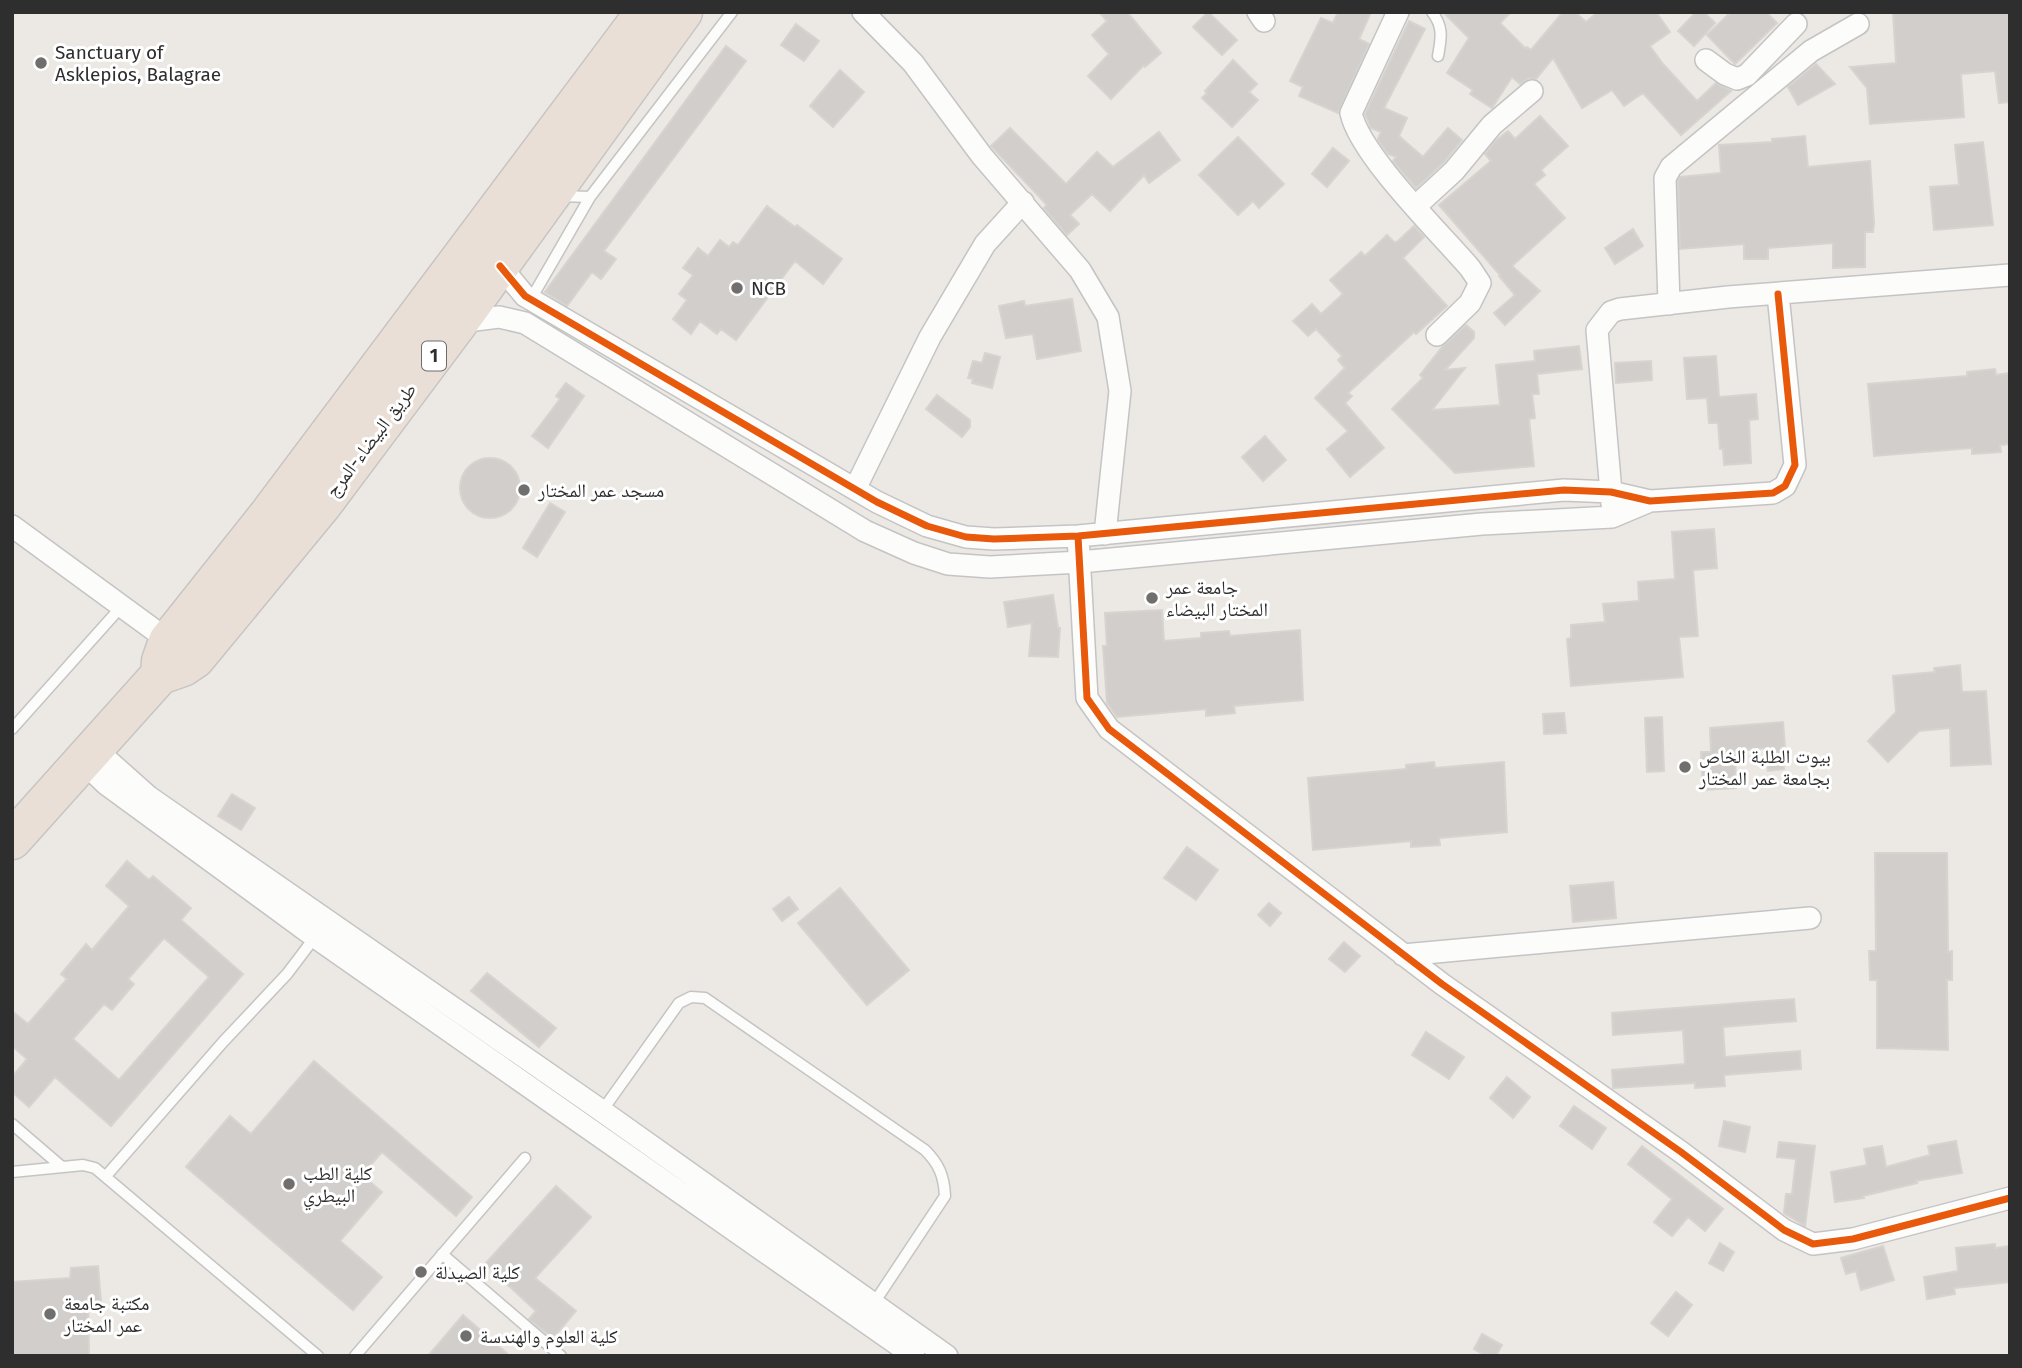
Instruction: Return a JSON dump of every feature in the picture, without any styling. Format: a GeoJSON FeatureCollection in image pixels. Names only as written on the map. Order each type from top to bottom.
{"type":"FeatureCollection","features":[{"type":"Feature","properties":{"kind":"highway","name":"طريق البيضاء-المرج"},"geometry":{"type":"LineString","coordinates":[[174,658],[269,514],[645,12]]}},
{"type":"Feature","properties":{"kind":"highway","name":"طريق البيضاء-المرج"},"geometry":{"type":"LineString","coordinates":[[12,840],[174,658],[322,505],[459,322],[683,12]]}},
{"type":"Feature","properties":{"kind":"street"},"geometry":{"type":"LineString","coordinates":[[863,12],[913,63],[982,156],[1080,270],[1108,317],[1120,391],[1105,534]]}},
{"type":"Feature","properties":{"kind":"street"},"geometry":{"type":"LineString","coordinates":[[1398,12],[1351,114],[1354,128],[1374,157],[1471,268],[1480,283],[1470,303],[1437,335]]}},
{"type":"Feature","properties":{"kind":"street"},"geometry":{"type":"LineString","coordinates":[[1706,60],[1737,79],[1747,75],[1793,18],[1811,51]]}},
{"type":"Feature","properties":{"kind":"street"},"geometry":{"type":"LineString","coordinates":[[1669,304],[1665,178],[1671,167],[1811,51],[1858,24]]}},
{"type":"Feature","properties":{"kind":"street"},"geometry":{"type":"LineString","coordinates":[[1416,206],[1454,172],[1492,125],[1532,91]]}},
{"type":"Feature","properties":{"kind":"street"},"geometry":{"type":"LineString","coordinates":[[855,489],[930,337],[985,244],[1023,202]]}},
{"type":"Feature","properties":{"kind":"street"},"geometry":{"type":"LineString","coordinates":[[500,265],[514,285],[531,299],[855,489],[927,526],[966,537],[995,539],[1105,534],[1564,490],[1611,492],[1650,501],[1773,493],[1785,486],[1796,465],[1778,294]]}},
{"type":"Feature","properties":{"kind":"street"},"geometry":{"type":"LineString","coordinates":[[1612,517],[1597,330],[1611,312],[1669,304],[2010,275]]}},
{"type":"Feature","properties":{"kind":"street"},"geometry":{"type":"LineString","coordinates":[[459,322],[499,317],[524,323],[865,531],[914,553],[948,564],[990,567],[1080,562],[1482,524],[1612,517],[1650,501]]}},
{"type":"Feature","properties":{"kind":"street"},"geometry":{"type":"LineString","coordinates":[[12,526],[121,607],[174,658]]}},
{"type":"Feature","properties":{"kind":"street"},"geometry":{"type":"LineString","coordinates":[[1077,536],[1087,698],[1109,729],[1442,984],[1681,1152],[1784,1230],[1813,1244],[1853,1239],[2010,1198]]}},
{"type":"Feature","properties":{"kind":"street"},"geometry":{"type":"LineString","coordinates":[[89,755],[98,778],[315,937],[868,1312],[947,1356]]}},
{"type":"Feature","properties":{"kind":"street"},"geometry":{"type":"LineString","coordinates":[[89,755],[602,1111],[868,1312],[914,1356]]}},
{"type":"Feature","properties":{"kind":"street"},"geometry":{"type":"LineString","coordinates":[[1403,954],[1810,918]]}},
{"type":"Feature","properties":{"kind":"lane"},"geometry":{"type":"LineString","coordinates":[[531,299],[590,197],[732,12]]}},
{"type":"Feature","properties":{"kind":"lane"},"geometry":{"type":"LineString","coordinates":[[1432,12],[1439,21],[1442,33],[1438,56]]}},
{"type":"Feature","properties":{"kind":"lane"},"geometry":{"type":"LineString","coordinates":[[551,195],[590,197]]}},
{"type":"Feature","properties":{"kind":"lane"},"geometry":{"type":"LineString","coordinates":[[12,729],[121,607]]}},
{"type":"Feature","properties":{"kind":"lane"},"geometry":{"type":"LineString","coordinates":[[106,1176],[223,1042],[287,974],[315,937]]}},
{"type":"Feature","properties":{"kind":"lane"},"geometry":{"type":"LineString","coordinates":[[602,1111],[679,1003],[691,997],[705,998],[925,1150],[937,1162],[944,1181],[945,1196],[868,1312]]}},
{"type":"Feature","properties":{"kind":"lane"},"geometry":{"type":"LineString","coordinates":[[12,1124],[62,1167]]}},
{"type":"Feature","properties":{"kind":"lane"},"geometry":{"type":"LineString","coordinates":[[355,1356],[525,1158]]}},
{"type":"Feature","properties":{"kind":"lane"},"geometry":{"type":"LineString","coordinates":[[12,1172],[90,1166],[106,1176],[318,1356]]}},
{"type":"Feature","properties":{"kind":"lane"},"geometry":{"type":"LineString","coordinates":[[442,1254],[561,1356]]}},
{"type":"Feature","properties":{"kind":"building"},"geometry":{"type":"Polygon","coordinates":[[[1099,12],[1127,12],[1161,53],[1145,67],[1144,65],[1111,99],[1088,76],[1109,54],[1092,35],[1107,21],[1099,12]]]}},
{"type":"Feature","properties":{"kind":"building"},"geometry":{"type":"Polygon","coordinates":[[[1208,12],[1237,40],[1222,55],[1193,27],[1208,12]]]}},
{"type":"Feature","properties":{"kind":"building"},"geometry":{"type":"Polygon","coordinates":[[[1338,12],[1371,12],[1359,39],[1369,44],[1338,113],[1299,96],[1303,87],[1290,81],[1321,18],[1333,23],[1338,12]]]}},
{"type":"Feature","properties":{"kind":"building"},"geometry":{"type":"Polygon","coordinates":[[[1443,12],[1511,12],[1500,23],[1526,49],[1527,47],[1531,50],[1563,12],[1575,12],[1586,22],[1598,12],[1656,12],[1670,32],[1650,46],[1697,101],[1716,83],[1731,91],[1681,135],[1643,93],[1624,106],[1612,90],[1582,108],[1553,58],[1536,79],[1529,78],[1520,84],[1512,77],[1492,108],[1470,94],[1473,90],[1447,73],[1469,38],[1443,12]]]}},
{"type":"Feature","properties":{"kind":"building"},"geometry":{"type":"Polygon","coordinates":[[[1696,12],[1704,12],[1715,23],[1694,46],[1678,31],[1696,12]]]}},
{"type":"Feature","properties":{"kind":"building"},"geometry":{"type":"Polygon","coordinates":[[[1731,12],[1766,12],[1777,23],[1735,64],[1707,35],[1731,12]]]}},
{"type":"Feature","properties":{"kind":"building"},"geometry":{"type":"Polygon","coordinates":[[[1893,12],[2010,12],[2010,102],[1999,103],[1995,71],[1961,74],[1964,117],[1870,124],[1867,88],[1850,67],[1896,63],[1893,12]]]}},
{"type":"Feature","properties":{"kind":"building"},"geometry":{"type":"Polygon","coordinates":[[[1409,21],[1425,29],[1384,108],[1407,118],[1399,136],[1423,157],[1448,128],[1462,140],[1444,162],[1416,188],[1393,161],[1396,157],[1388,154],[1380,143],[1378,139],[1381,132],[1371,128],[1365,114],[1409,21]]]}},
{"type":"Feature","properties":{"kind":"building"},"geometry":{"type":"Polygon","coordinates":[[[796,24],[819,41],[804,61],[781,45],[796,24]]]}},
{"type":"Feature","properties":{"kind":"building"},"geometry":{"type":"Polygon","coordinates":[[[726,46],[746,61],[604,251],[616,259],[601,279],[592,272],[567,306],[545,292],[726,46]]]}},
{"type":"Feature","properties":{"kind":"building"},"geometry":{"type":"Polygon","coordinates":[[[1233,60],[1257,84],[1249,92],[1258,100],[1232,127],[1202,98],[1207,93],[1205,91],[1233,60]]]}},
{"type":"Feature","properties":{"kind":"building"},"geometry":{"type":"Polygon","coordinates":[[[1816,64],[1835,84],[1798,105],[1788,87],[1816,64]]]}},
{"type":"Feature","properties":{"kind":"building"},"geometry":{"type":"Polygon","coordinates":[[[840,70],[864,92],[833,127],[810,106],[840,70]]]}},
{"type":"Feature","properties":{"kind":"building"},"geometry":{"type":"Polygon","coordinates":[[[1540,116],[1568,146],[1541,170],[1545,175],[1534,184],[1565,218],[1512,266],[1540,291],[1505,325],[1494,313],[1515,295],[1439,205],[1491,161],[1485,154],[1495,141],[1508,131],[1515,139],[1540,116]]]}},
{"type":"Feature","properties":{"kind":"building"},"geometry":{"type":"Polygon","coordinates":[[[1010,128],[1066,184],[1097,152],[1113,167],[1159,132],[1180,160],[1149,183],[1144,175],[1110,211],[1092,194],[1070,215],[1079,224],[1067,235],[1044,208],[1047,205],[991,146],[1010,128]]]}},
{"type":"Feature","properties":{"kind":"building"},"geometry":{"type":"Polygon","coordinates":[[[1805,136],[1808,167],[1870,161],[1874,223],[1873,232],[1865,232],[1865,267],[1833,268],[1833,243],[1768,248],[1768,259],[1744,259],[1744,244],[1680,249],[1680,177],[1721,173],[1719,145],[1772,142],[1772,139],[1805,136]]]}},
{"type":"Feature","properties":{"kind":"building"},"geometry":{"type":"Polygon","coordinates":[[[1238,137],[1284,184],[1259,208],[1253,201],[1238,215],[1199,175],[1238,137]]]}},
{"type":"Feature","properties":{"kind":"building"},"geometry":{"type":"Polygon","coordinates":[[[1983,142],[1993,225],[1934,230],[1930,187],[1959,185],[1955,145],[1983,142]]]}},
{"type":"Feature","properties":{"kind":"building"},"geometry":{"type":"Polygon","coordinates":[[[1333,148],[1349,161],[1327,187],[1312,174],[1333,148]]]}},
{"type":"Feature","properties":{"kind":"building"},"geometry":{"type":"Polygon","coordinates":[[[767,206],[842,259],[823,284],[795,261],[736,340],[721,329],[717,334],[700,321],[691,334],[673,319],[687,300],[679,294],[693,275],[683,268],[698,248],[708,256],[720,240],[729,247],[733,242],[738,245],[767,206]]]}},
{"type":"Feature","properties":{"kind":"building"},"geometry":{"type":"Polygon","coordinates":[[[1414,226],[1424,237],[1403,258],[1447,306],[1416,334],[1414,332],[1348,393],[1352,396],[1345,403],[1384,448],[1350,477],[1327,449],[1348,431],[1315,398],[1345,368],[1338,360],[1342,356],[1316,329],[1308,336],[1293,321],[1312,304],[1321,314],[1343,294],[1330,280],[1361,252],[1365,256],[1387,235],[1397,242],[1414,226]]]}},
{"type":"Feature","properties":{"kind":"building"},"geometry":{"type":"Polygon","coordinates":[[[1633,229],[1643,246],[1615,264],[1605,248],[1633,229]]]}},
{"type":"Feature","properties":{"kind":"building"},"geometry":{"type":"Polygon","coordinates":[[[1072,299],[1081,351],[1037,359],[1033,334],[1006,338],[999,306],[1024,301],[1025,306],[1072,299]]]}},
{"type":"Feature","properties":{"kind":"building"},"geometry":{"type":"Polygon","coordinates":[[[1466,325],[1474,332],[1474,338],[1445,370],[1465,368],[1432,410],[1500,405],[1496,365],[1535,361],[1534,351],[1579,346],[1582,369],[1537,374],[1539,394],[1532,394],[1535,418],[1529,419],[1534,466],[1455,473],[1392,409],[1423,378],[1420,375],[1443,346],[1466,325]]]}},
{"type":"Feature","properties":{"kind":"building"},"geometry":{"type":"Polygon","coordinates":[[[985,353],[1000,357],[992,388],[972,383],[973,379],[968,378],[973,361],[982,363],[985,353]]]}},
{"type":"Feature","properties":{"kind":"building"},"geometry":{"type":"Polygon","coordinates":[[[1716,356],[1719,397],[1756,394],[1758,419],[1749,420],[1751,463],[1724,465],[1718,423],[1709,423],[1707,398],[1687,399],[1684,358],[1716,356]]]}},
{"type":"Feature","properties":{"kind":"building"},"geometry":{"type":"Polygon","coordinates":[[[1651,361],[1652,380],[1616,383],[1615,363],[1651,361]]]}},
{"type":"Feature","properties":{"kind":"building"},"geometry":{"type":"Polygon","coordinates":[[[1995,369],[1996,375],[2010,373],[2010,444],[2000,445],[2001,452],[1972,454],[1972,448],[1874,456],[1868,384],[1967,376],[1967,372],[1995,369]]]}},
{"type":"Feature","properties":{"kind":"building"},"geometry":{"type":"Polygon","coordinates":[[[566,383],[584,396],[548,448],[532,436],[560,399],[556,396],[566,383]]]}},
{"type":"Feature","properties":{"kind":"building"},"geometry":{"type":"Polygon","coordinates":[[[937,395],[970,420],[970,427],[962,437],[926,409],[937,395]]]}},
{"type":"Feature","properties":{"kind":"building"},"geometry":{"type":"Polygon","coordinates":[[[1265,436],[1286,460],[1263,481],[1242,457],[1265,436]]]}},
{"type":"Feature","properties":{"kind":"building"},"geometry":{"type":"Polygon","coordinates":[[[484,458],[496,458],[515,471],[520,488],[518,500],[507,513],[496,518],[484,518],[465,505],[460,494],[460,482],[473,463],[484,458]]]}},
{"type":"Feature","properties":{"kind":"building"},"geometry":{"type":"Polygon","coordinates":[[[550,503],[565,512],[537,557],[523,548],[550,503]]]}},
{"type":"Feature","properties":{"kind":"building"},"geometry":{"type":"Polygon","coordinates":[[[1714,529],[1717,568],[1693,570],[1698,636],[1679,637],[1683,677],[1571,686],[1567,639],[1571,638],[1571,625],[1605,622],[1603,604],[1639,601],[1638,582],[1675,579],[1672,532],[1714,529]]]}},
{"type":"Feature","properties":{"kind":"building"},"geometry":{"type":"Polygon","coordinates":[[[1053,595],[1060,628],[1058,657],[1029,656],[1032,623],[1008,627],[1004,602],[1053,595]]]}},
{"type":"Feature","properties":{"kind":"building"},"geometry":{"type":"Polygon","coordinates":[[[1162,610],[1164,641],[1201,638],[1201,633],[1229,631],[1230,636],[1300,630],[1303,700],[1234,706],[1235,713],[1206,716],[1206,709],[1117,717],[1107,703],[1103,646],[1107,646],[1105,613],[1162,610]]]}},
{"type":"Feature","properties":{"kind":"building"},"geometry":{"type":"Polygon","coordinates":[[[1960,665],[1962,692],[1986,691],[1991,764],[1951,766],[1950,728],[1919,731],[1888,762],[1868,741],[1896,712],[1893,676],[1935,672],[1934,668],[1960,665]]]}},
{"type":"Feature","properties":{"kind":"building"},"geometry":{"type":"Polygon","coordinates":[[[1564,713],[1566,733],[1544,734],[1543,714],[1564,713]]]}},
{"type":"Feature","properties":{"kind":"building"},"geometry":{"type":"Polygon","coordinates":[[[1662,717],[1664,771],[1647,772],[1645,718],[1662,717]]]}},
{"type":"Feature","properties":{"kind":"building"},"geometry":{"type":"Polygon","coordinates":[[[1783,722],[1785,747],[1781,747],[1784,769],[1768,771],[1766,748],[1735,751],[1736,788],[1703,790],[1701,752],[1711,752],[1710,728],[1783,722]]]}},
{"type":"Feature","properties":{"kind":"building"},"geometry":{"type":"Polygon","coordinates":[[[1434,762],[1435,768],[1504,762],[1507,832],[1439,838],[1440,845],[1411,847],[1411,841],[1313,850],[1308,778],[1406,769],[1406,765],[1434,762]]]}},
{"type":"Feature","properties":{"kind":"building"},"geometry":{"type":"Polygon","coordinates":[[[232,794],[255,808],[241,830],[218,816],[232,794]]]}},
{"type":"Feature","properties":{"kind":"building"},"geometry":{"type":"Polygon","coordinates":[[[1187,847],[1218,870],[1196,900],[1164,878],[1187,847]]]}},
{"type":"Feature","properties":{"kind":"building"},"geometry":{"type":"Polygon","coordinates":[[[1875,853],[1947,853],[1948,952],[1952,951],[1952,980],[1947,980],[1948,1050],[1877,1048],[1877,980],[1870,980],[1869,951],[1876,951],[1875,853]]]}},
{"type":"Feature","properties":{"kind":"building"},"geometry":{"type":"Polygon","coordinates":[[[127,861],[149,880],[153,876],[191,908],[181,920],[243,974],[111,1126],[55,1077],[29,1107],[12,1092],[12,1077],[27,1059],[12,1046],[12,1011],[28,1024],[67,979],[61,974],[86,944],[92,950],[129,906],[106,886],[127,861]],[[164,938],[128,979],[134,984],[112,1010],[104,1004],[73,1039],[119,1080],[209,977],[164,938]]]}},
{"type":"Feature","properties":{"kind":"building"},"geometry":{"type":"Polygon","coordinates":[[[1613,882],[1616,918],[1573,922],[1570,886],[1613,882]]]}},
{"type":"Feature","properties":{"kind":"building"},"geometry":{"type":"Polygon","coordinates":[[[840,888],[909,970],[867,1005],[798,923],[840,888]]]}},
{"type":"Feature","properties":{"kind":"building"},"geometry":{"type":"Polygon","coordinates":[[[789,897],[798,909],[782,921],[773,909],[789,897]]]}},
{"type":"Feature","properties":{"kind":"building"},"geometry":{"type":"Polygon","coordinates":[[[1269,903],[1281,913],[1270,926],[1258,915],[1269,903]]]}},
{"type":"Feature","properties":{"kind":"building"},"geometry":{"type":"Polygon","coordinates":[[[1344,942],[1360,956],[1345,972],[1329,959],[1344,942]]]}},
{"type":"Feature","properties":{"kind":"building"},"geometry":{"type":"Polygon","coordinates":[[[487,973],[556,1028],[539,1047],[471,991],[487,973]]]}},
{"type":"Feature","properties":{"kind":"building"},"geometry":{"type":"Polygon","coordinates":[[[1794,999],[1796,1021],[1723,1027],[1725,1057],[1800,1051],[1801,1069],[1724,1075],[1725,1086],[1695,1088],[1695,1083],[1613,1088],[1612,1070],[1685,1064],[1683,1030],[1613,1035],[1612,1013],[1794,999]]]}},
{"type":"Feature","properties":{"kind":"building"},"geometry":{"type":"Polygon","coordinates":[[[1426,1032],[1464,1057],[1449,1079],[1412,1055],[1426,1032]]]}},
{"type":"Feature","properties":{"kind":"building","name":"كلية الطب البيطري"},"geometry":{"type":"Polygon","coordinates":[[[314,1061],[472,1197],[456,1216],[382,1152],[362,1175],[382,1192],[340,1241],[382,1277],[353,1310],[186,1167],[230,1116],[251,1134],[314,1061]]]}},
{"type":"Feature","properties":{"kind":"building"},"geometry":{"type":"Polygon","coordinates":[[[1507,1077],[1530,1097],[1513,1118],[1490,1098],[1507,1077]]]}},
{"type":"Feature","properties":{"kind":"building"},"geometry":{"type":"Polygon","coordinates":[[[1574,1106],[1606,1128],[1592,1149],[1560,1126],[1574,1106]]]}},
{"type":"Feature","properties":{"kind":"building"},"geometry":{"type":"Polygon","coordinates":[[[1724,1121],[1750,1127],[1745,1152],[1719,1146],[1724,1121]]]}},
{"type":"Feature","properties":{"kind":"building"},"geometry":{"type":"Polygon","coordinates":[[[1956,1141],[1962,1173],[1916,1181],[1917,1183],[1863,1196],[1864,1198],[1835,1202],[1831,1172],[1867,1165],[1864,1149],[1882,1146],[1886,1167],[1930,1155],[1928,1146],[1956,1141]]]}},
{"type":"Feature","properties":{"kind":"building"},"geometry":{"type":"Polygon","coordinates":[[[1779,1142],[1815,1146],[1805,1226],[1784,1213],[1786,1194],[1792,1194],[1796,1159],[1777,1157],[1779,1142]]]}},
{"type":"Feature","properties":{"kind":"building"},"geometry":{"type":"Polygon","coordinates":[[[1642,1146],[1723,1209],[1705,1231],[1688,1217],[1672,1236],[1654,1222],[1672,1199],[1628,1164],[1642,1146]]]}},
{"type":"Feature","properties":{"kind":"building"},"geometry":{"type":"Polygon","coordinates":[[[556,1186],[591,1217],[535,1278],[576,1311],[553,1338],[529,1319],[536,1311],[485,1264],[556,1186]]]}},
{"type":"Feature","properties":{"kind":"building"},"geometry":{"type":"Polygon","coordinates":[[[1720,1243],[1734,1252],[1723,1271],[1709,1263],[1720,1243]]]}},
{"type":"Feature","properties":{"kind":"building"},"geometry":{"type":"Polygon","coordinates":[[[1995,1244],[1995,1248],[2010,1246],[2010,1282],[1954,1288],[1955,1294],[1927,1299],[1924,1277],[1958,1271],[1956,1248],[1995,1244]]]}},
{"type":"Feature","properties":{"kind":"building"},"geometry":{"type":"Polygon","coordinates":[[[1883,1246],[1894,1280],[1861,1290],[1856,1271],[1846,1274],[1841,1258],[1883,1246]]]}},
{"type":"Feature","properties":{"kind":"building","name":"مكتبة جامعة عمر المختار"},"geometry":{"type":"Polygon","coordinates":[[[98,1266],[101,1301],[88,1301],[89,1356],[12,1356],[12,1282],[70,1278],[71,1268],[98,1266]]]}},
{"type":"Feature","properties":{"kind":"building"},"geometry":{"type":"Polygon","coordinates":[[[1676,1292],[1692,1305],[1668,1336],[1651,1323],[1676,1292]]]}},
{"type":"Feature","properties":{"kind":"building","name":"كلية العلوم والهندسة"},"geometry":{"type":"Polygon","coordinates":[[[463,1315],[510,1356],[428,1356],[463,1315]]]}},
{"type":"Feature","properties":{"kind":"building"},"geometry":{"type":"Polygon","coordinates":[[[1482,1334],[1502,1345],[1496,1356],[1485,1356],[1474,1349],[1482,1334]]]}},
{"type":"Feature","properties":{"kind":"cycle path"},"geometry":{"type":"LineString","coordinates":[[500,266],[525,296],[877,502],[927,526],[966,537],[994,539],[1078,536],[1564,490],[1611,492],[1650,501],[1773,493],[1785,486],[1795,465],[1778,294]]}},
{"type":"Feature","properties":{"kind":"cycle path"},"geometry":{"type":"LineString","coordinates":[[1078,536],[1087,698],[1109,729],[1442,984],[1681,1152],[1784,1230],[1813,1244],[1853,1239],[2010,1198]]}},
{"type":"Feature","properties":{"kind":"place","name":"Sanctuary of Asklepios, Balagrae"},"geometry":{"type":"Point","coordinates":[41,63]}},
{"type":"Feature","properties":{"kind":"place","name":"NCB"},"geometry":{"type":"Point","coordinates":[737,288]}},
{"type":"Feature","properties":{"kind":"place","name":"مسجد عمر المختار"},"geometry":{"type":"Point","coordinates":[524,490]}},
{"type":"Feature","properties":{"kind":"place","name":"جامعة عمر المختار البيضاء"},"geometry":{"type":"Point","coordinates":[1152,598]}},
{"type":"Feature","properties":{"kind":"place","name":"بيوت الطلبة الخاص بجامعة عمر المختار"},"geometry":{"type":"Point","coordinates":[1685,767]}},
{"type":"Feature","properties":{"kind":"place","name":"كلية الطب البيطري"},"geometry":{"type":"Point","coordinates":[289,1184]}},
{"type":"Feature","properties":{"kind":"place","name":"كلية الصيدلة"},"geometry":{"type":"Point","coordinates":[421,1272]}},
{"type":"Feature","properties":{"kind":"place","name":"مكتبة جامعة عمر المختار"},"geometry":{"type":"Point","coordinates":[50,1314]}},
{"type":"Feature","properties":{"kind":"place","name":"كلية العلوم والهندسة"},"geometry":{"type":"Point","coordinates":[466,1336]}}]}
